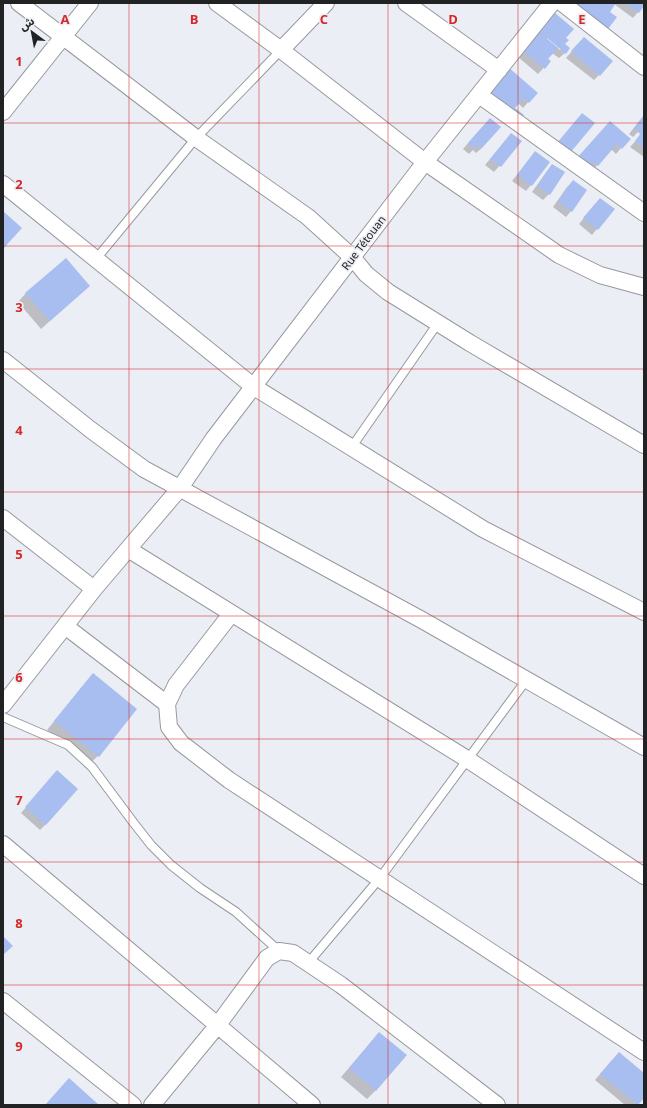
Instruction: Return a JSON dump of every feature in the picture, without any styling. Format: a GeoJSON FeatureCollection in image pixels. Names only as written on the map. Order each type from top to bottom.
{"type":"FeatureCollection","features":[{"type":"Feature","properties":{"kind":"street"},"geometry":{"type":"LineString","coordinates":[[19,3],[196,138],[308,218],[353,258],[366,274],[388,292],[644,445]]}},
{"type":"Feature","properties":{"kind":"street"},"geometry":{"type":"LineString","coordinates":[[3,112],[90,3]]}},
{"type":"Feature","properties":{"kind":"street"},"geometry":{"type":"LineString","coordinates":[[217,3],[281,50],[425,162],[558,255],[600,275],[642,283]]}},
{"type":"Feature","properties":{"kind":"street"},"geometry":{"type":"LineString","coordinates":[[281,50],[326,3]]}},
{"type":"Feature","properties":{"kind":"street"},"geometry":{"type":"LineString","coordinates":[[406,3],[499,70]]}},
{"type":"Feature","properties":{"kind":"street"},"geometry":{"type":"LineString","coordinates":[[562,3],[644,67]]}},
{"type":"Feature","properties":{"kind":"street","name":"Rue Tétouan"},"geometry":{"type":"LineString","coordinates":[[3,705],[94,589],[180,488],[214,438],[425,162],[499,70],[545,6]]}},
{"type":"Feature","properties":{"kind":"street"},"geometry":{"type":"LineString","coordinates":[[479,95],[644,213]]}},
{"type":"Feature","properties":{"kind":"street"},"geometry":{"type":"LineString","coordinates":[[3,184],[254,387],[483,529],[644,612]]}},
{"type":"Feature","properties":{"kind":"street"},"geometry":{"type":"LineString","coordinates":[[3,360],[91,430],[144,469],[422,620],[644,747]]}},
{"type":"Feature","properties":{"kind":"street"},"geometry":{"type":"LineString","coordinates":[[3,518],[94,589]]}},
{"type":"Feature","properties":{"kind":"street"},"geometry":{"type":"LineString","coordinates":[[128,549],[467,759],[644,876]]}},
{"type":"Feature","properties":{"kind":"street"},"geometry":{"type":"LineString","coordinates":[[231,614],[176,685],[167,704],[169,726],[181,743],[229,780],[644,1052]]}},
{"type":"Feature","properties":{"kind":"street"},"geometry":{"type":"LineString","coordinates":[[65,626],[167,704]]}},
{"type":"Feature","properties":{"kind":"street"},"geometry":{"type":"LineString","coordinates":[[3,844],[216,1026],[312,1105]]}},
{"type":"Feature","properties":{"kind":"street"},"geometry":{"type":"LineString","coordinates":[[152,1105],[216,1026],[267,958],[279,951],[293,953],[340,985],[497,1105]]}},
{"type":"Feature","properties":{"kind":"street"},"geometry":{"type":"LineString","coordinates":[[3,1001],[133,1105]]}},
{"type":"Feature","properties":{"kind":"lane"},"geometry":{"type":"LineString","coordinates":[[96,259],[196,138],[281,50]]}},
{"type":"Feature","properties":{"kind":"lane"},"geometry":{"type":"LineString","coordinates":[[351,448],[438,323]]}},
{"type":"Feature","properties":{"kind":"lane"},"geometry":{"type":"LineString","coordinates":[[308,963],[380,878],[527,680]]}},
{"type":"Feature","properties":{"kind":"lane"},"geometry":{"type":"LineString","coordinates":[[3,717],[68,745],[92,767],[132,822],[151,845],[200,888],[236,912],[279,951]]}},
{"type":"Feature","properties":{"kind":"building"},"geometry":{"type":"Polygon","coordinates":[[[572,3],[616,3],[610,12],[617,17],[608,29],[572,3]]]}},
{"type":"Feature","properties":{"kind":"building"},"geometry":{"type":"Polygon","coordinates":[[[625,3],[644,3],[644,6],[639,13],[625,3]]]}},
{"type":"Feature","properties":{"kind":"building"},"geometry":{"type":"Polygon","coordinates":[[[555,13],[574,29],[566,38],[569,40],[565,44],[570,48],[566,54],[540,32],[555,13]]]}},
{"type":"Feature","properties":{"kind":"building"},"geometry":{"type":"Polygon","coordinates":[[[539,32],[558,48],[548,59],[551,61],[545,69],[523,51],[539,32]]]}},
{"type":"Feature","properties":{"kind":"building"},"geometry":{"type":"Polygon","coordinates":[[[584,37],[613,61],[600,76],[571,51],[584,37]]]}},
{"type":"Feature","properties":{"kind":"building"},"geometry":{"type":"Polygon","coordinates":[[[508,67],[538,93],[529,103],[524,98],[515,108],[524,115],[519,121],[487,93],[508,67]]]}},
{"type":"Feature","properties":{"kind":"building"},"geometry":{"type":"Polygon","coordinates":[[[582,113],[595,123],[570,153],[557,143],[582,113]]]}},
{"type":"Feature","properties":{"kind":"building"},"geometry":{"type":"Polygon","coordinates":[[[644,115],[644,148],[635,141],[641,133],[634,128],[644,115]]]}},
{"type":"Feature","properties":{"kind":"building"},"geometry":{"type":"Polygon","coordinates":[[[490,118],[501,127],[482,148],[478,145],[475,149],[468,143],[490,118]]]}},
{"type":"Feature","properties":{"kind":"building"},"geometry":{"type":"Polygon","coordinates":[[[610,121],[631,139],[622,149],[617,144],[598,166],[593,162],[587,169],[576,159],[610,121]]]}},
{"type":"Feature","properties":{"kind":"building"},"geometry":{"type":"Polygon","coordinates":[[[511,133],[522,141],[501,167],[490,159],[511,133]]]}},
{"type":"Feature","properties":{"kind":"building"},"geometry":{"type":"Polygon","coordinates":[[[535,151],[550,162],[532,186],[517,175],[535,151]]]}},
{"type":"Feature","properties":{"kind":"building"},"geometry":{"type":"Polygon","coordinates":[[[552,164],[565,172],[550,195],[537,186],[552,164]]]}},
{"type":"Feature","properties":{"kind":"building"},"geometry":{"type":"Polygon","coordinates":[[[573,180],[587,190],[572,212],[558,201],[573,180]]]}},
{"type":"Feature","properties":{"kind":"building"},"geometry":{"type":"Polygon","coordinates":[[[600,198],[615,209],[598,230],[583,218],[600,198]]]}},
{"type":"Feature","properties":{"kind":"building"},"geometry":{"type":"Polygon","coordinates":[[[3,211],[22,228],[3,249],[3,211]]]}},
{"type":"Feature","properties":{"kind":"building"},"geometry":{"type":"Polygon","coordinates":[[[66,258],[90,286],[50,321],[25,293],[66,258]]]}},
{"type":"Feature","properties":{"kind":"building"},"geometry":{"type":"Polygon","coordinates":[[[93,673],[137,709],[99,757],[54,721],[93,673]]]}},
{"type":"Feature","properties":{"kind":"building"},"geometry":{"type":"Polygon","coordinates":[[[57,770],[78,789],[46,825],[25,807],[57,770]]]}},
{"type":"Feature","properties":{"kind":"building"},"geometry":{"type":"Polygon","coordinates":[[[3,936],[13,946],[3,955],[3,936]]]}},
{"type":"Feature","properties":{"kind":"building"},"geometry":{"type":"Polygon","coordinates":[[[379,1032],[407,1055],[376,1091],[349,1068],[379,1032]]]}},
{"type":"Feature","properties":{"kind":"building"},"geometry":{"type":"Polygon","coordinates":[[[619,1052],[644,1073],[644,1098],[638,1105],[600,1074],[619,1052]]]}},
{"type":"Feature","properties":{"kind":"building"},"geometry":{"type":"Polygon","coordinates":[[[69,1078],[99,1105],[45,1105],[69,1078]]]}}]}
